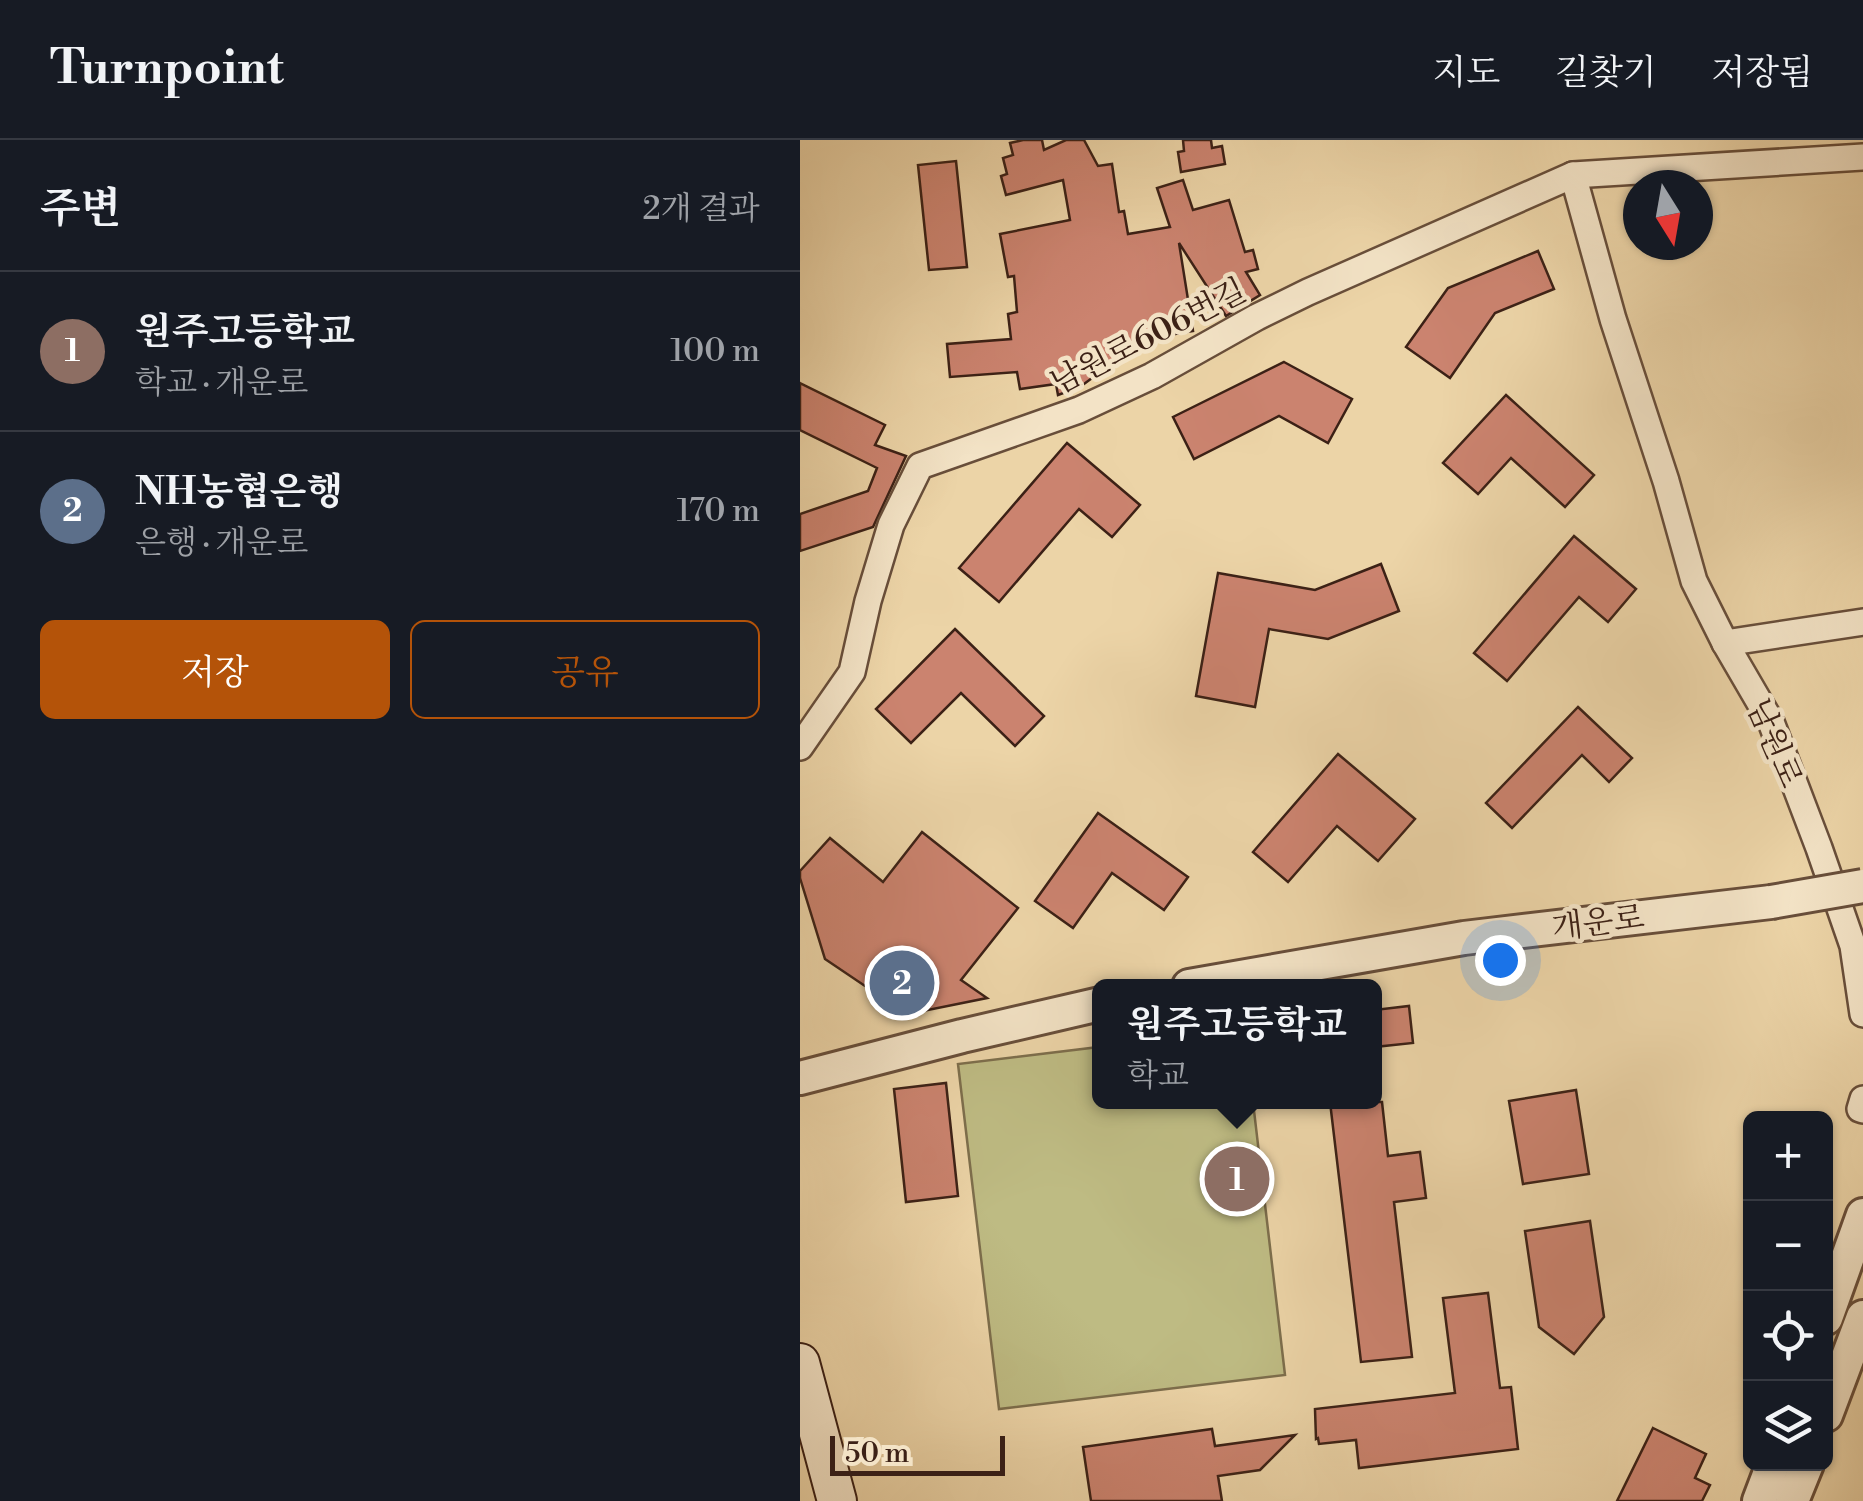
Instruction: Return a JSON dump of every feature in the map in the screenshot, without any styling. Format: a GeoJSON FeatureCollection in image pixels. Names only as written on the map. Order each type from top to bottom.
{"type":"FeatureCollection","features":[{"type":"Feature","properties":{"kind":"main road"},"geometry":{"type":"LineString","coordinates":[[800,1363],[837,1501]]}},
{"type":"Feature","properties":{"kind":"street","name":"남원로606번길"},"geometry":{"type":"LineString","coordinates":[[800,748],[852,672],[891,525],[920,466],[1079,410],[1152,376],[1308,292],[1573,175],[1863,157]]}},
{"type":"Feature","properties":{"kind":"street","name":"남원로"},"geometry":{"type":"LineString","coordinates":[[1573,175],[1612,320],[1666,481],[1694,581],[1771,722],[1853,946],[1863,1014]]}},
{"type":"Feature","properties":{"kind":"street"},"geometry":{"type":"LineString","coordinates":[[1725,643],[1863,622]]}},
{"type":"Feature","properties":{"kind":"street","name":"개운로"},"geometry":{"type":"LineString","coordinates":[[1229,979],[1464,938],[1771,902],[1863,886]]}},
{"type":"Feature","properties":{"kind":"street"},"geometry":{"type":"LineString","coordinates":[[800,1078],[1092,1006]]}},
{"type":"Feature","properties":{"kind":"street"},"geometry":{"type":"LineString","coordinates":[[1863,1099],[1863,1110]]}},
{"type":"Feature","properties":{"kind":"street"},"geometry":{"type":"LineString","coordinates":[[1833,1299],[1863,1216]]}},
{"type":"Feature","properties":{"kind":"street"},"geometry":{"type":"LineString","coordinates":[[1833,1396],[1863,1317]]}},
{"type":"Feature","properties":{"kind":"street"},"geometry":{"type":"LineString","coordinates":[[1759,1501],[1770,1471]]}},
{"type":"Feature","properties":{"kind":"street"},"geometry":{"type":"LineString","coordinates":[[1792,1501],[1804,1471]]}},
{"type":"Feature","properties":{"kind":"shaded area"},"geometry":{"type":"Polygon","coordinates":[[[1092,1048],[1092,1109],[1254,1109],[1285,1375],[999,1409],[958,1064],[1092,1048]]]}},
{"type":"Feature","properties":{"kind":"building"},"geometry":{"type":"Polygon","coordinates":[[[1042,140],[1044,150],[1066,140],[1084,140],[1098,166],[1112,164],[1119,212],[1124,211],[1128,234],[1170,227],[1157,188],[1183,180],[1193,210],[1229,200],[1245,252],[1253,250],[1258,269],[1246,272],[1260,295],[1226,316],[1179,243],[1193,331],[1140,340],[1130,356],[1119,364],[1058,395],[1056,384],[1020,389],[1017,372],[950,377],[947,344],[1011,339],[1008,314],[1017,312],[1014,276],[1008,277],[1000,234],[1070,220],[1063,180],[1006,195],[1001,176],[1007,174],[1003,158],[1013,155],[1010,143],[1042,140]]]}},
{"type":"Feature","properties":{"kind":"building"},"geometry":{"type":"Polygon","coordinates":[[[1183,140],[1211,140],[1212,148],[1222,146],[1225,164],[1181,172],[1178,152],[1184,151],[1183,140]]]}},
{"type":"Feature","properties":{"kind":"building"},"geometry":{"type":"Polygon","coordinates":[[[956,161],[967,267],[929,270],[918,165],[956,161]]]}},
{"type":"Feature","properties":{"kind":"building"},"geometry":{"type":"Polygon","coordinates":[[[1538,251],[1554,289],[1495,313],[1450,378],[1406,347],[1448,288],[1538,251]]]}},
{"type":"Feature","properties":{"kind":"building"},"geometry":{"type":"Polygon","coordinates":[[[1284,362],[1352,399],[1328,443],[1279,416],[1194,459],[1173,417],[1284,362]]]}},
{"type":"Feature","properties":{"kind":"building"},"geometry":{"type":"Polygon","coordinates":[[[800,383],[885,425],[875,445],[906,456],[873,527],[800,551],[800,514],[868,491],[877,468],[800,430],[800,383]]]}},
{"type":"Feature","properties":{"kind":"building"},"geometry":{"type":"Polygon","coordinates":[[[1506,395],[1594,475],[1565,507],[1511,458],[1478,494],[1443,463],[1506,395]]]}},
{"type":"Feature","properties":{"kind":"building"},"geometry":{"type":"Polygon","coordinates":[[[1067,443],[1140,505],[1112,537],[1079,509],[999,602],[959,568],[1067,443]]]}},
{"type":"Feature","properties":{"kind":"building"},"geometry":{"type":"Polygon","coordinates":[[[1574,536],[1636,589],[1608,622],[1579,597],[1507,681],[1474,653],[1574,536]]]}},
{"type":"Feature","properties":{"kind":"building"},"geometry":{"type":"Polygon","coordinates":[[[1381,564],[1399,611],[1328,639],[1269,629],[1255,707],[1196,696],[1218,573],[1315,590],[1381,564]]]}},
{"type":"Feature","properties":{"kind":"building"},"geometry":{"type":"Polygon","coordinates":[[[955,629],[1044,716],[1015,746],[961,693],[911,743],[876,709],[955,629]]]}},
{"type":"Feature","properties":{"kind":"building"},"geometry":{"type":"Polygon","coordinates":[[[1578,707],[1632,758],[1609,782],[1582,755],[1512,828],[1486,803],[1578,707]]]}},
{"type":"Feature","properties":{"kind":"building"},"geometry":{"type":"Polygon","coordinates":[[[1338,754],[1415,819],[1378,861],[1337,826],[1288,882],[1253,852],[1338,754]]]}},
{"type":"Feature","properties":{"kind":"building"},"geometry":{"type":"Polygon","coordinates":[[[1098,813],[1188,877],[1164,910],[1112,873],[1073,928],[1035,901],[1098,813]]]}},
{"type":"Feature","properties":{"kind":"building"},"geometry":{"type":"Polygon","coordinates":[[[922,832],[1018,908],[961,980],[987,998],[923,1011],[865,986],[825,959],[800,878],[800,871],[830,838],[883,882],[922,832]]]}},
{"type":"Feature","properties":{"kind":"building"},"geometry":{"type":"Polygon","coordinates":[[[1409,1006],[1413,1043],[1382,1046],[1382,1009],[1409,1006]]]}},
{"type":"Feature","properties":{"kind":"building"},"geometry":{"type":"Polygon","coordinates":[[[946,1083],[958,1196],[906,1202],[894,1089],[946,1083]]]}},
{"type":"Feature","properties":{"kind":"building"},"geometry":{"type":"Polygon","coordinates":[[[1576,1090],[1589,1174],[1523,1184],[1509,1101],[1576,1090]]]}},
{"type":"Feature","properties":{"kind":"building"},"geometry":{"type":"Polygon","coordinates":[[[1382,1102],[1388,1156],[1420,1152],[1426,1198],[1394,1202],[1412,1357],[1361,1362],[1331,1109],[1382,1109],[1382,1102]]]}},
{"type":"Feature","properties":{"kind":"building"},"geometry":{"type":"Polygon","coordinates":[[[1590,1221],[1604,1317],[1574,1354],[1539,1327],[1525,1231],[1590,1221]]]}},
{"type":"Feature","properties":{"kind":"building"},"geometry":{"type":"Polygon","coordinates":[[[1488,1293],[1500,1388],[1511,1387],[1518,1449],[1359,1468],[1356,1440],[1319,1444],[1315,1409],[1455,1393],[1443,1298],[1488,1293]]]}},
{"type":"Feature","properties":{"kind":"building"},"geometry":{"type":"Polygon","coordinates":[[[1653,1428],[1706,1454],[1695,1478],[1710,1485],[1702,1501],[1617,1501],[1653,1428]]]}},
{"type":"Feature","properties":{"kind":"building"},"geometry":{"type":"Polygon","coordinates":[[[1212,1429],[1215,1446],[1295,1435],[1260,1470],[1218,1476],[1222,1501],[1091,1501],[1083,1447],[1212,1429]]]}},
{"type":"Feature","properties":{"kind":"place","name":"NH농협은행"},"geometry":{"type":"Point","coordinates":[902,983]}},
{"type":"Feature","properties":{"kind":"place","name":"원주고등학교"},"geometry":{"type":"Point","coordinates":[1237,1179]}}]}
